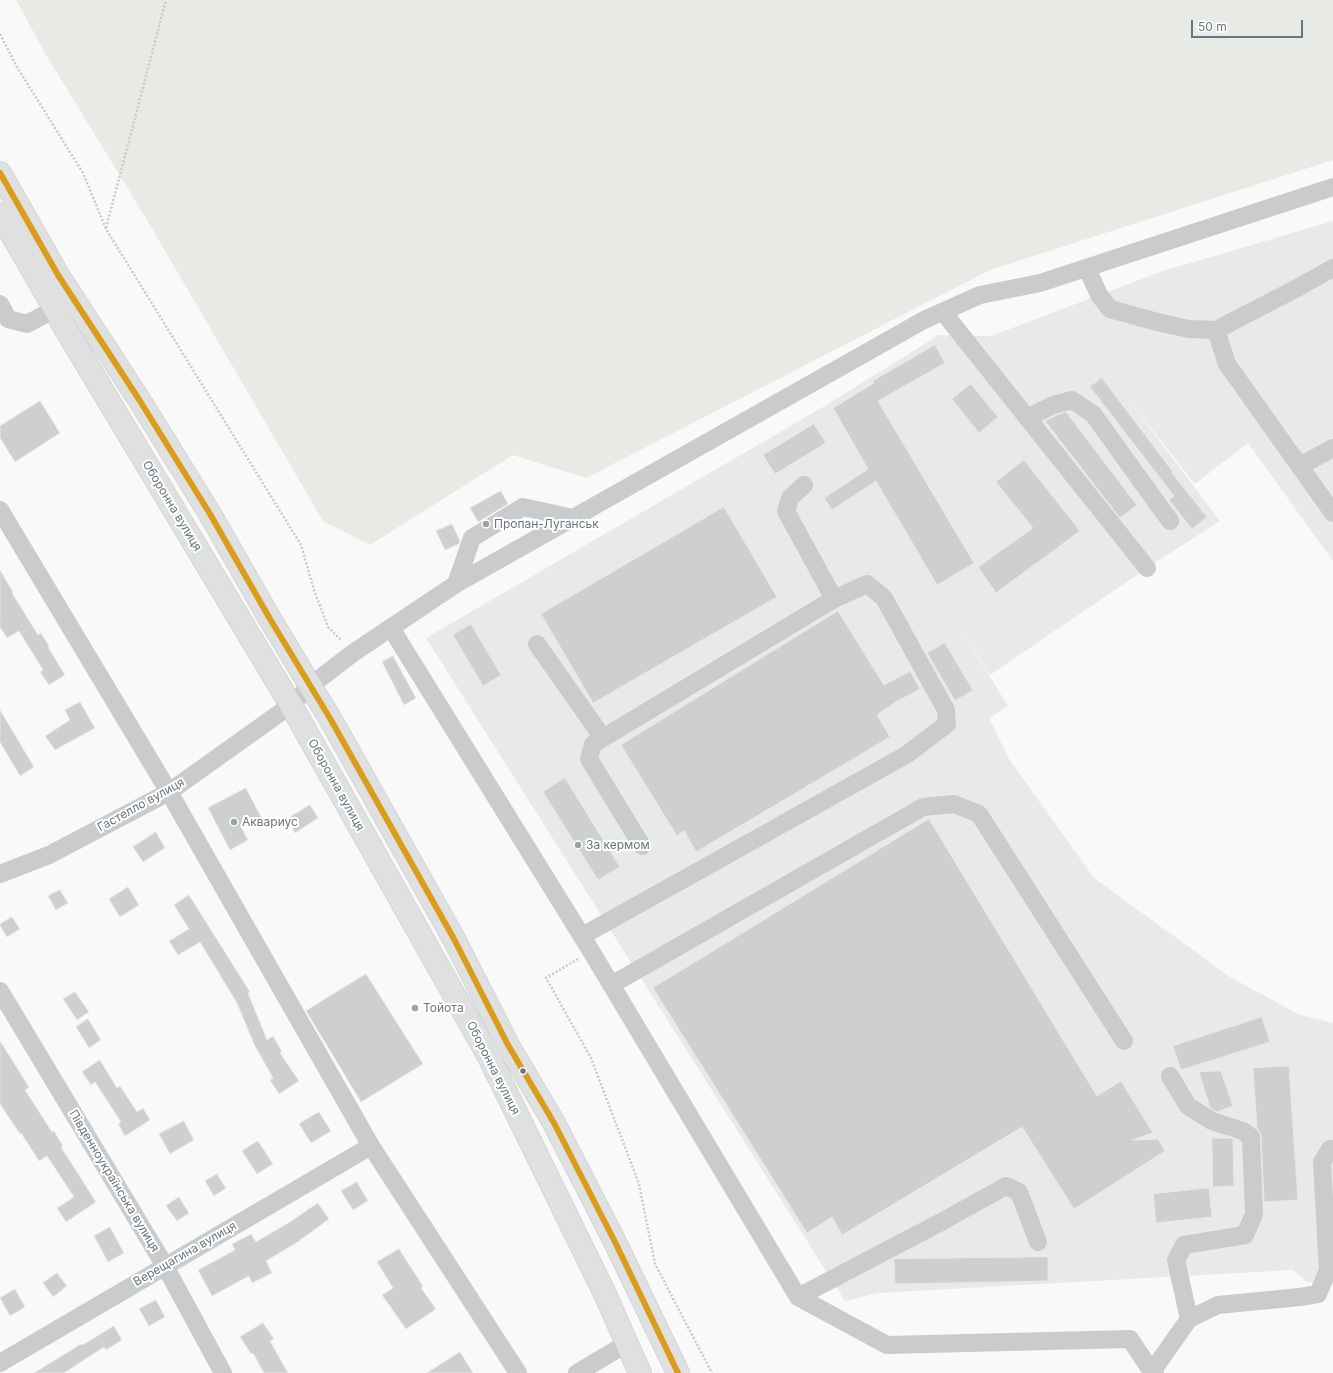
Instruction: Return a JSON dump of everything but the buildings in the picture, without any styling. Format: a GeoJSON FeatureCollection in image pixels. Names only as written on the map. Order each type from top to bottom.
{"type":"FeatureCollection","features":[{"type":"Feature","properties":{"kind":"main road","name":"Оборонна вулиця"},"geometry":{"type":"LineString","coordinates":[[0,173],[58,275],[210,514],[331,720],[454,939],[508,1045],[554,1124],[615,1242],[678,1373]]}},
{"type":"Feature","properties":{"kind":"main road","name":"Оборонна вулиця"},"geometry":{"type":"LineString","coordinates":[[0,214],[62,323],[291,705],[488,1055],[605,1294],[640,1373]]}},
{"type":"Feature","properties":{"kind":"street","name":"Гастелло вулиця"},"geometry":{"type":"LineString","coordinates":[[0,874],[49,855],[169,792],[291,705],[310,686],[353,653],[456,584],[924,320],[980,295],[1040,283],[1333,187]]}},
{"type":"Feature","properties":{"kind":"street"},"geometry":{"type":"LineString","coordinates":[[1087,268],[1099,295],[1110,309],[1189,329],[1216,330],[1333,268]]}},
{"type":"Feature","properties":{"kind":"street"},"geometry":{"type":"LineString","coordinates":[[0,304],[8,319],[27,324],[55,309]]}},
{"type":"Feature","properties":{"kind":"street"},"geometry":{"type":"LineString","coordinates":[[943,312],[1146,568]]}},
{"type":"Feature","properties":{"kind":"street"},"geometry":{"type":"LineString","coordinates":[[1216,330],[1227,364],[1333,513]]}},
{"type":"Feature","properties":{"kind":"street"},"geometry":{"type":"LineString","coordinates":[[1027,418],[1053,405],[1072,400],[1093,414],[1170,521]]}},
{"type":"Feature","properties":{"kind":"street"},"geometry":{"type":"LineString","coordinates":[[1300,466],[1333,448]]}},
{"type":"Feature","properties":{"kind":"street"},"geometry":{"type":"LineString","coordinates":[[804,485],[790,498],[786,511],[834,599]]}},
{"type":"Feature","properties":{"kind":"street"},"geometry":{"type":"LineString","coordinates":[[456,584],[472,538],[523,507],[573,518]]}},
{"type":"Feature","properties":{"kind":"street"},"geometry":{"type":"LineString","coordinates":[[0,510],[169,792],[371,1146],[518,1373]]}},
{"type":"Feature","properties":{"kind":"street"},"geometry":{"type":"LineString","coordinates":[[587,944],[906,755],[947,724],[946,710],[884,598],[867,584],[834,599],[593,744],[590,759],[642,846]]}},
{"type":"Feature","properties":{"kind":"street"},"geometry":{"type":"LineString","coordinates":[[391,628],[587,944],[798,1296],[887,1345],[1130,1339],[1153,1373],[1189,1318],[1218,1305],[1318,1294],[1328,1270],[1322,1162],[1330,1150],[1333,1149]]}},
{"type":"Feature","properties":{"kind":"street"},"geometry":{"type":"LineString","coordinates":[[537,644],[603,738]]}},
{"type":"Feature","properties":{"kind":"street"},"geometry":{"type":"LineString","coordinates":[[611,985],[923,807],[954,804],[979,814],[1124,1041]]}},
{"type":"Feature","properties":{"kind":"street","name":"Південноукраїнська вулиця"},"geometry":{"type":"LineString","coordinates":[[0,991],[165,1266],[223,1373]]}},
{"type":"Feature","properties":{"kind":"street"},"geometry":{"type":"LineString","coordinates":[[1170,1076],[1188,1106],[1212,1121],[1243,1131],[1251,1136],[1254,1214],[1245,1235],[1184,1245],[1176,1260],[1189,1318]]}},
{"type":"Feature","properties":{"kind":"street","name":"Верещагина вулиця"},"geometry":{"type":"LineString","coordinates":[[0,1363],[371,1146]]}},
{"type":"Feature","properties":{"kind":"street"},"geometry":{"type":"LineString","coordinates":[[798,1296],[943,1221],[1006,1186],[1019,1192],[1038,1242]]}},
{"type":"Feature","properties":{"kind":"street"},"geometry":{"type":"LineString","coordinates":[[576,1373],[626,1344]]}},
{"type":"Feature","properties":{"kind":"path"},"geometry":{"type":"LineString","coordinates":[[106,229],[166,0]]}},
{"type":"Feature","properties":{"kind":"path"},"geometry":{"type":"LineString","coordinates":[[0,34],[17,67],[83,173],[106,229],[301,545],[314,590],[328,627],[353,653]]}},
{"type":"Feature","properties":{"kind":"path"},"geometry":{"type":"LineString","coordinates":[[587,944],[546,978],[591,1058],[639,1184],[655,1264],[712,1373]]}},
{"type":"Feature","properties":{"kind":"shaded area"},"geometry":{"type":"Polygon","coordinates":[[[16,0],[1333,0],[1333,160],[990,270],[586,478],[513,455],[370,545],[323,521],[147,220],[45,53],[16,0]]]}},
{"type":"Feature","properties":{"kind":"shaded area"},"geometry":{"type":"Polygon","coordinates":[[[1333,221],[1333,561],[1248,443],[1195,484],[1122,391],[1220,521],[1153,564],[990,675],[960,628],[1008,706],[989,718],[1009,759],[1094,878],[1230,977],[1300,1015],[1333,1023],[1333,1282],[1331,1280],[1307,1282],[1293,1270],[878,1293],[845,1301],[426,638],[823,407],[939,335],[991,336],[1163,271],[1333,221]]]}},
{"type":"Feature","properties":{"kind":"transit line"},"geometry":{"type":"LineString","coordinates":[[0,173],[58,275],[140,401],[210,514],[270,619],[331,720],[454,939],[508,1045],[554,1123],[615,1242],[678,1373]]}},
{"type":"Feature","properties":{"kind":"place","name":"Пропан-Луганськ"},"geometry":{"type":"Point","coordinates":[486,524]}},
{"type":"Feature","properties":{"kind":"place","name":"Аквариус"},"geometry":{"type":"Point","coordinates":[234,822]}},
{"type":"Feature","properties":{"kind":"place","name":"За кермом"},"geometry":{"type":"Point","coordinates":[578,845]}},
{"type":"Feature","properties":{"kind":"place","name":"Тойота"},"geometry":{"type":"Point","coordinates":[415,1008]}}]}
